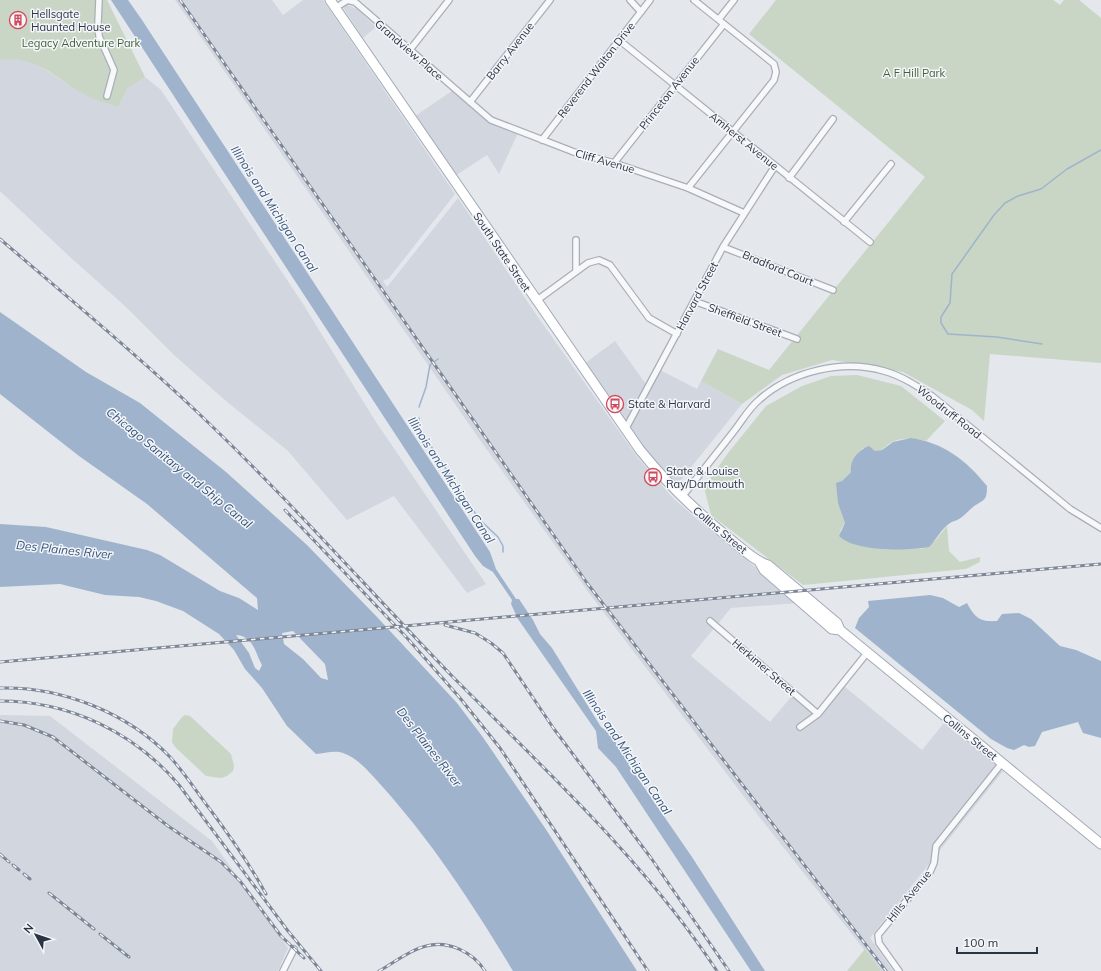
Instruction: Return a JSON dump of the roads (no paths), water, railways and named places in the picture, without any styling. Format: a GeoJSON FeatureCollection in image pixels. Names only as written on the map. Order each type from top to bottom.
{"type":"FeatureCollection","features":[{"type":"Feature","properties":{"kind":"main road","name":"South State Street"},"geometry":{"type":"LineString","coordinates":[[333,4],[625,430],[654,467],[682,498]]}},
{"type":"Feature","properties":{"kind":"main road","name":"Collins Street"},"geometry":{"type":"LineString","coordinates":[[682,498],[760,563],[764,570],[832,629],[840,630],[1101,844]]}},
{"type":"Feature","properties":{"kind":"street"},"geometry":{"type":"LineString","coordinates":[[99,0],[98,23],[100,36],[114,70],[107,96]]}},
{"type":"Feature","properties":{"kind":"street"},"geometry":{"type":"LineString","coordinates":[[333,4],[347,0]]}},
{"type":"Feature","properties":{"kind":"street","name":"Grandview Place"},"geometry":{"type":"LineString","coordinates":[[347,0],[355,2],[409,51],[470,102]]}},
{"type":"Feature","properties":{"kind":"street"},"geometry":{"type":"LineString","coordinates":[[409,51],[449,0]]}},
{"type":"Feature","properties":{"kind":"street","name":"Barry Avenue"},"geometry":{"type":"LineString","coordinates":[[470,102],[550,0]]}},
{"type":"Feature","properties":{"kind":"street"},"geometry":{"type":"LineString","coordinates":[[630,0],[641,12]]}},
{"type":"Feature","properties":{"kind":"street","name":"Reverend Walton Drive"},"geometry":{"type":"LineString","coordinates":[[542,140],[650,0]]}},
{"type":"Feature","properties":{"kind":"street"},"geometry":{"type":"LineString","coordinates":[[688,188],[774,80],[776,72],[774,64],[694,0]]}},
{"type":"Feature","properties":{"kind":"street"},"geometry":{"type":"LineString","coordinates":[[719,19],[734,0]]}},
{"type":"Feature","properties":{"kind":"street","name":"Princeton Avenue"},"geometry":{"type":"LineString","coordinates":[[614,163],[724,24]]}},
{"type":"Feature","properties":{"kind":"street","name":"Amherst Avenue"},"geometry":{"type":"LineString","coordinates":[[619,40],[870,242]]}},
{"type":"Feature","properties":{"kind":"street","name":"Cliff Avenue"},"geometry":{"type":"LineString","coordinates":[[470,102],[491,120],[574,152],[614,163],[688,188],[744,213]]}},
{"type":"Feature","properties":{"kind":"street"},"geometry":{"type":"LineString","coordinates":[[789,178],[833,119]]}},
{"type":"Feature","properties":{"kind":"street"},"geometry":{"type":"LineString","coordinates":[[844,222],[891,164]]}},
{"type":"Feature","properties":{"kind":"street","name":"Harvard Street"},"geometry":{"type":"LineString","coordinates":[[625,430],[723,247],[775,166]]}},
{"type":"Feature","properties":{"kind":"street"},"geometry":{"type":"LineString","coordinates":[[576,240],[576,271]]}},
{"type":"Feature","properties":{"kind":"street","name":"Bradford Court"},"geometry":{"type":"LineString","coordinates":[[723,247],[833,290]]}},
{"type":"Feature","properties":{"kind":"street"},"geometry":{"type":"LineString","coordinates":[[536,301],[588,263],[599,260],[610,265],[649,318],[677,334]]}},
{"type":"Feature","properties":{"kind":"street","name":"Sheffield Street"},"geometry":{"type":"LineString","coordinates":[[694,302],[797,338]]}},
{"type":"Feature","properties":{"kind":"street","name":"Woodruff Road"},"geometry":{"type":"LineString","coordinates":[[682,498],[759,400],[785,382],[804,375],[840,367],[864,368],[884,371],[908,380],[932,396],[1070,510],[1101,528]]}},
{"type":"Feature","properties":{"kind":"street","name":"Herkimer Street"},"geometry":{"type":"LineString","coordinates":[[710,621],[818,714]]}},
{"type":"Feature","properties":{"kind":"street"},"geometry":{"type":"LineString","coordinates":[[800,727],[818,714],[867,653]]}},
{"type":"Feature","properties":{"kind":"street","name":"Hills Avenue"},"geometry":{"type":"LineString","coordinates":[[899,971],[879,943],[878,935],[930,872],[934,863],[936,846],[1002,764]]}},
{"type":"Feature","properties":{"kind":"street"},"geometry":{"type":"LineString","coordinates":[[283,971],[294,949]]}},
{"type":"Feature","properties":{"kind":"water"},"geometry":{"type":"Polygon","coordinates":[[[111,0],[128,0],[142,20],[490,552],[496,569],[516,599],[519,599],[533,620],[540,634],[552,648],[601,727],[611,735],[622,752],[631,762],[628,764],[692,857],[765,971],[751,971],[616,767],[598,748],[596,731],[518,619],[511,604],[512,600],[493,572],[483,566],[475,556],[111,0]]]}},
{"type":"Feature","properties":{"kind":"water"},"geometry":{"type":"Polygon","coordinates":[[[0,312],[86,372],[140,403],[226,472],[307,545],[457,703],[482,736],[545,828],[637,971],[513,971],[451,874],[399,805],[372,775],[354,758],[343,753],[333,752],[316,754],[287,726],[262,688],[245,669],[234,650],[219,634],[183,611],[156,601],[139,597],[105,595],[60,584],[0,587],[0,524],[46,527],[147,550],[160,555],[220,591],[239,598],[258,610],[257,598],[147,504],[79,456],[0,394],[0,312]],[[293,631],[282,633],[284,644],[303,659],[321,678],[328,680],[325,664],[293,631]],[[236,635],[249,653],[255,668],[259,671],[262,665],[253,646],[247,638],[236,635]]]}},
{"type":"Feature","properties":{"kind":"water"},"geometry":{"type":"Polygon","coordinates":[[[911,438],[934,444],[954,454],[971,468],[987,486],[984,500],[973,507],[961,518],[947,525],[929,547],[908,549],[869,548],[847,541],[839,536],[845,523],[838,503],[836,483],[842,481],[851,472],[851,464],[855,456],[861,450],[869,446],[875,451],[882,450],[893,442],[911,438]]]}},
{"type":"Feature","properties":{"kind":"water"},"geometry":{"type":"Polygon","coordinates":[[[930,595],[943,598],[959,607],[967,603],[976,616],[986,621],[997,621],[1002,614],[1019,613],[1031,619],[1060,646],[1076,650],[1101,661],[1101,738],[1083,733],[1078,722],[1042,732],[1035,746],[1029,747],[1024,745],[1014,750],[1007,748],[991,739],[855,628],[859,618],[869,607],[868,601],[930,595]]]}},
{"type":"Feature","properties":{"kind":"waterway"},"geometry":{"type":"LineString","coordinates":[[1042,344],[997,337],[948,334],[941,323],[941,317],[950,303],[952,274],[994,215],[1005,203],[1018,196],[1041,189],[1067,169],[1101,150]]}},
{"type":"Feature","properties":{"kind":"waterway"},"geometry":{"type":"LineString","coordinates":[[419,407],[426,387],[430,365],[438,359]]}},
{"type":"Feature","properties":{"kind":"waterway","name":"Illinois and Michigan Canal"},"geometry":{"type":"LineString","coordinates":[[419,418],[419,428],[479,519],[498,537],[503,546],[503,552]]}},
{"type":"Feature","properties":{"kind":"railway"},"geometry":{"type":"LineString","coordinates":[[180,0],[587,583],[886,971]]}},
{"type":"Feature","properties":{"kind":"railway"},"geometry":{"type":"LineString","coordinates":[[0,239],[147,365],[260,474],[452,676],[592,817],[658,891],[717,971]]}},
{"type":"Feature","properties":{"kind":"railway"},"geometry":{"type":"LineString","coordinates":[[285,510],[408,639],[460,698],[500,748],[648,971]]}},
{"type":"Feature","properties":{"kind":"railway"},"geometry":{"type":"LineString","coordinates":[[0,662],[1101,564]]}},
{"type":"Feature","properties":{"kind":"railway"},"geometry":{"type":"LineString","coordinates":[[445,625],[475,633],[503,653],[554,729],[651,858],[729,971]]}},
{"type":"Feature","properties":{"kind":"railway"},"geometry":{"type":"LineString","coordinates":[[0,688],[23,689],[70,697],[114,715],[153,741],[170,757],[190,782],[239,850],[266,894]]}},
{"type":"Feature","properties":{"kind":"railway"},"geometry":{"type":"LineString","coordinates":[[0,701],[26,702],[75,714],[98,723],[121,735],[142,750],[161,766],[179,785],[288,931],[321,971]]}},
{"type":"Feature","properties":{"kind":"railway"},"geometry":{"type":"LineString","coordinates":[[0,721],[24,725],[53,737],[168,826],[221,862],[240,881],[281,936],[304,958]]}},
{"type":"Feature","properties":{"kind":"railway"},"geometry":{"type":"LineString","coordinates":[[0,854],[9,862]]}},
{"type":"Feature","properties":{"kind":"railway"},"geometry":{"type":"LineString","coordinates":[[13,865],[19,870]]}},
{"type":"Feature","properties":{"kind":"railway"},"geometry":{"type":"LineString","coordinates":[[24,874],[30,879]]}},
{"type":"Feature","properties":{"kind":"railway"},"geometry":{"type":"LineString","coordinates":[[49,893],[94,929]]}},
{"type":"Feature","properties":{"kind":"railway"},"geometry":{"type":"LineString","coordinates":[[100,934],[129,957]]}},
{"type":"Feature","properties":{"kind":"railway"},"geometry":{"type":"LineString","coordinates":[[379,971],[414,950],[434,945],[451,946],[467,953],[474,958],[485,971]]}},
{"type":"Feature","properties":{"kind":"place","name":"Hellsgate Haunted House"},"geometry":{"type":"Point","coordinates":[18,20]}},
{"type":"Feature","properties":{"kind":"place","name":"State & Harvard"},"geometry":{"type":"Point","coordinates":[615,404]}},
{"type":"Feature","properties":{"kind":"place","name":"State & Louise Ray/Dartmouth"},"geometry":{"type":"Point","coordinates":[653,477]}},
{"type":"Feature","properties":{"kind":"park label","name":"Legacy Adventure Park"},"geometry":{"type":"Point","coordinates":[81,43]}},
{"type":"Feature","properties":{"kind":"park label","name":"A F Hill Park"},"geometry":{"type":"Point","coordinates":[914,73]}},
{"type":"Feature","properties":{"kind":"water label","name":"Chicago Sanitary and Ship Canal"},"geometry":{"type":"Point","coordinates":[179,468]}},
{"type":"Feature","properties":{"kind":"water label","name":"Des Plaines River"},"geometry":{"type":"Point","coordinates":[64,550]}},
{"type":"Feature","properties":{"kind":"water label","name":"Des Plaines River"},"geometry":{"type":"Point","coordinates":[429,747]}}]}
